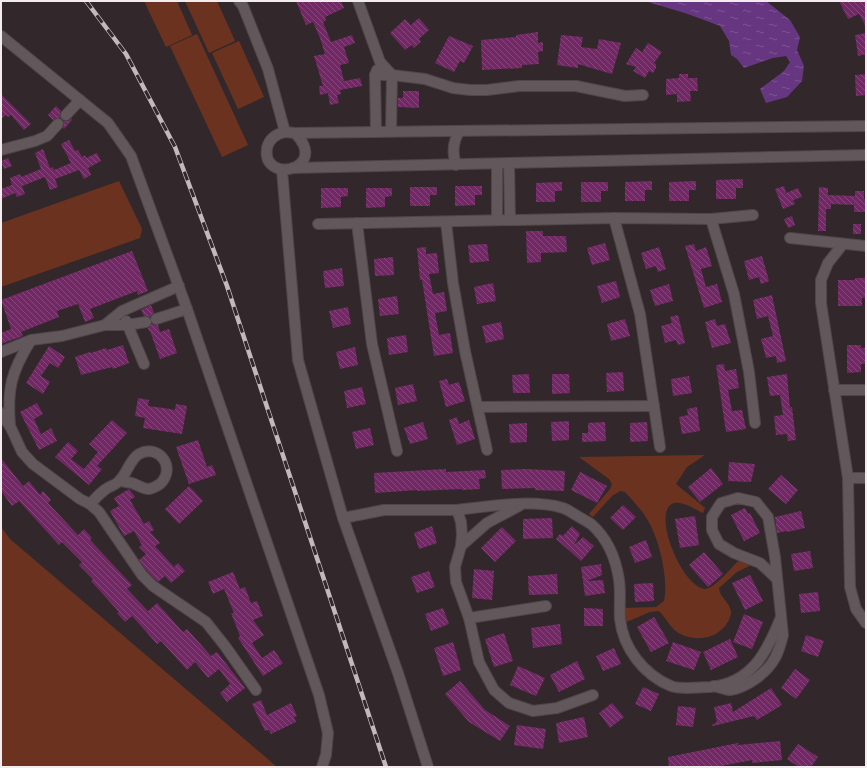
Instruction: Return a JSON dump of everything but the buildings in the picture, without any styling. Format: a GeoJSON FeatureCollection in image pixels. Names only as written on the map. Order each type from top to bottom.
{"type":"FeatureCollection","features":[{"type":"Feature","properties":{"kind":"street"},"geometry":{"type":"LineString","coordinates":[[239,1],[243,6],[268,69],[290,132],[304,145],[304,158],[294,168]]}},
{"type":"Feature","properties":{"kind":"street"},"geometry":{"type":"LineString","coordinates":[[358,1],[380,62],[392,75],[392,131]]}},
{"type":"Feature","properties":{"kind":"street"},"geometry":{"type":"LineString","coordinates":[[1,36],[108,124],[131,156],[179,286],[319,695],[328,733],[326,755],[322,767]]}},
{"type":"Feature","properties":{"kind":"street"},"geometry":{"type":"LineString","coordinates":[[376,132],[375,75],[380,62]]}},
{"type":"Feature","properties":{"kind":"street"},"geometry":{"type":"LineString","coordinates":[[375,75],[392,75],[425,79],[453,88],[470,90],[487,90],[519,86],[576,86],[625,96],[643,95]]}},
{"type":"Feature","properties":{"kind":"street"},"geometry":{"type":"LineString","coordinates":[[66,115],[80,100]]}},
{"type":"Feature","properties":{"kind":"street"},"geometry":{"type":"LineString","coordinates":[[1,150],[35,141],[47,136],[58,124]]}},
{"type":"Feature","properties":{"kind":"street"},"geometry":{"type":"LineString","coordinates":[[866,126],[290,132],[278,134],[269,143],[267,149],[270,162],[282,170],[294,168],[866,155]]}},
{"type":"Feature","properties":{"kind":"street"},"geometry":{"type":"LineString","coordinates":[[456,165],[453,148],[454,140],[459,131]]}},
{"type":"Feature","properties":{"kind":"street"},"geometry":{"type":"LineString","coordinates":[[509,163],[510,220]]}},
{"type":"Feature","properties":{"kind":"street"},"geometry":{"type":"LineString","coordinates":[[497,164],[497,220]]}},
{"type":"Feature","properties":{"kind":"street"},"geometry":{"type":"LineString","coordinates":[[282,170],[298,360],[343,518],[398,673],[428,767]]}},
{"type":"Feature","properties":{"kind":"street"},"geometry":{"type":"LineString","coordinates":[[318,224],[614,218],[711,219],[753,215]]}},
{"type":"Feature","properties":{"kind":"street"},"geometry":{"type":"LineString","coordinates":[[614,218],[640,314],[660,447]]}},
{"type":"Feature","properties":{"kind":"street"},"geometry":{"type":"LineString","coordinates":[[711,219],[734,294],[749,372],[754,423]]}},
{"type":"Feature","properties":{"kind":"street"},"geometry":{"type":"LineString","coordinates":[[446,222],[453,283],[465,350],[488,450]]}},
{"type":"Feature","properties":{"kind":"street"},"geometry":{"type":"LineString","coordinates":[[357,223],[372,344],[397,451]]}},
{"type":"Feature","properties":{"kind":"street"},"geometry":{"type":"LineString","coordinates":[[790,238],[866,246]]}},
{"type":"Feature","properties":{"kind":"street"},"geometry":{"type":"LineString","coordinates":[[843,244],[828,263],[822,280],[821,304],[848,478],[850,587],[856,609],[866,623]]}},
{"type":"Feature","properties":{"kind":"street"},"geometry":{"type":"LineString","coordinates":[[105,325],[122,311],[179,286]]}},
{"type":"Feature","properties":{"kind":"street"},"geometry":{"type":"LineString","coordinates":[[156,319],[187,309]]}},
{"type":"Feature","properties":{"kind":"street"},"geometry":{"type":"LineString","coordinates":[[122,311],[144,364]]}},
{"type":"Feature","properties":{"kind":"street"},"geometry":{"type":"LineString","coordinates":[[1,352],[31,340],[62,336],[105,325],[128,325],[146,322]]}},
{"type":"Feature","properties":{"kind":"street"},"geometry":{"type":"LineString","coordinates":[[11,428],[9,398],[11,384],[20,359],[31,340]]}},
{"type":"Feature","properties":{"kind":"street"},"geometry":{"type":"LineString","coordinates":[[834,390],[866,390]]}},
{"type":"Feature","properties":{"kind":"street"},"geometry":{"type":"LineString","coordinates":[[478,407],[654,406]]}},
{"type":"Feature","properties":{"kind":"street"},"geometry":{"type":"LineString","coordinates":[[1,413],[11,428],[22,452],[33,464],[99,512],[142,575],[153,586],[206,622],[256,690]]}},
{"type":"Feature","properties":{"kind":"street"},"geometry":{"type":"LineString","coordinates":[[90,504],[107,488],[120,481],[137,455],[152,451],[160,455],[166,462],[167,473],[165,479],[157,486],[150,489],[120,481]]}},
{"type":"Feature","properties":{"kind":"street"},"geometry":{"type":"LineString","coordinates":[[848,478],[866,478]]}},
{"type":"Feature","properties":{"kind":"street"},"geometry":{"type":"LineString","coordinates":[[343,518],[384,510],[457,510],[492,506],[546,504],[564,508],[591,523],[604,538],[615,560],[620,581],[620,619],[622,630],[632,654],[649,673],[672,686],[696,688],[714,686],[728,690],[741,687],[758,677],[774,660],[780,647],[783,635],[775,558],[768,518],[756,502],[738,498],[721,504],[712,517],[712,530],[719,544],[734,554],[760,564],[776,578]]}},
{"type":"Feature","properties":{"kind":"street"},"geometry":{"type":"LineString","coordinates":[[461,546],[487,523],[521,505]]}},
{"type":"Feature","properties":{"kind":"street"},"geometry":{"type":"LineString","coordinates":[[457,510],[461,522],[462,534],[461,546],[455,567],[456,582],[469,618],[479,662],[494,690],[509,703],[533,711],[557,708],[593,695]]}},
{"type":"Feature","properties":{"kind":"street"},"geometry":{"type":"LineString","coordinates":[[469,618],[546,606]]}},
{"type":"Feature","properties":{"kind":"shaded area"},"geometry":{"type":"Polygon","coordinates":[[[144,1],[177,1],[192,35],[166,47],[144,1]]]}},
{"type":"Feature","properties":{"kind":"shaded area"},"geometry":{"type":"Polygon","coordinates":[[[185,1],[217,1],[235,41],[209,53],[185,1]]]}},
{"type":"Feature","properties":{"kind":"shaded area"},"geometry":{"type":"Polygon","coordinates":[[[197,34],[248,145],[222,157],[170,46],[197,34]]]}},
{"type":"Feature","properties":{"kind":"shaded area"},"geometry":{"type":"Polygon","coordinates":[[[239,41],[264,97],[238,109],[212,53],[239,41]]]}},
{"type":"Feature","properties":{"kind":"shaded area"},"geometry":{"type":"Polygon","coordinates":[[[119,181],[142,229],[140,238],[1,287],[1,223],[119,181]]]}},
{"type":"Feature","properties":{"kind":"shaded area"},"geometry":{"type":"Polygon","coordinates":[[[705,455],[687,467],[676,484],[705,508],[703,513],[685,504],[674,503],[667,509],[665,519],[667,533],[672,548],[687,576],[696,585],[705,589],[718,582],[739,560],[751,565],[737,572],[719,588],[719,591],[730,608],[731,614],[729,619],[720,631],[709,637],[702,638],[689,637],[677,632],[659,611],[650,612],[624,623],[624,608],[656,607],[664,601],[664,571],[659,547],[647,519],[640,508],[625,492],[620,491],[612,496],[593,517],[589,514],[610,489],[612,484],[609,479],[579,457],[705,455]]]}},
{"type":"Feature","properties":{"kind":"shaded area"},"geometry":{"type":"Polygon","coordinates":[[[1,527],[10,539],[277,767],[1,767],[1,527]]]}},
{"type":"Feature","properties":{"kind":"water"},"geometry":{"type":"Polygon","coordinates":[[[645,1],[766,1],[790,20],[800,37],[797,50],[804,66],[802,81],[787,97],[766,103],[760,89],[784,71],[790,62],[786,56],[773,58],[744,68],[737,59],[731,55],[729,41],[720,26],[688,14],[645,1]]]}},
{"type":"Feature","properties":{"kind":"railway"},"geometry":{"type":"LineString","coordinates":[[86,1],[126,54],[175,147],[227,286],[386,767]]}}]}
